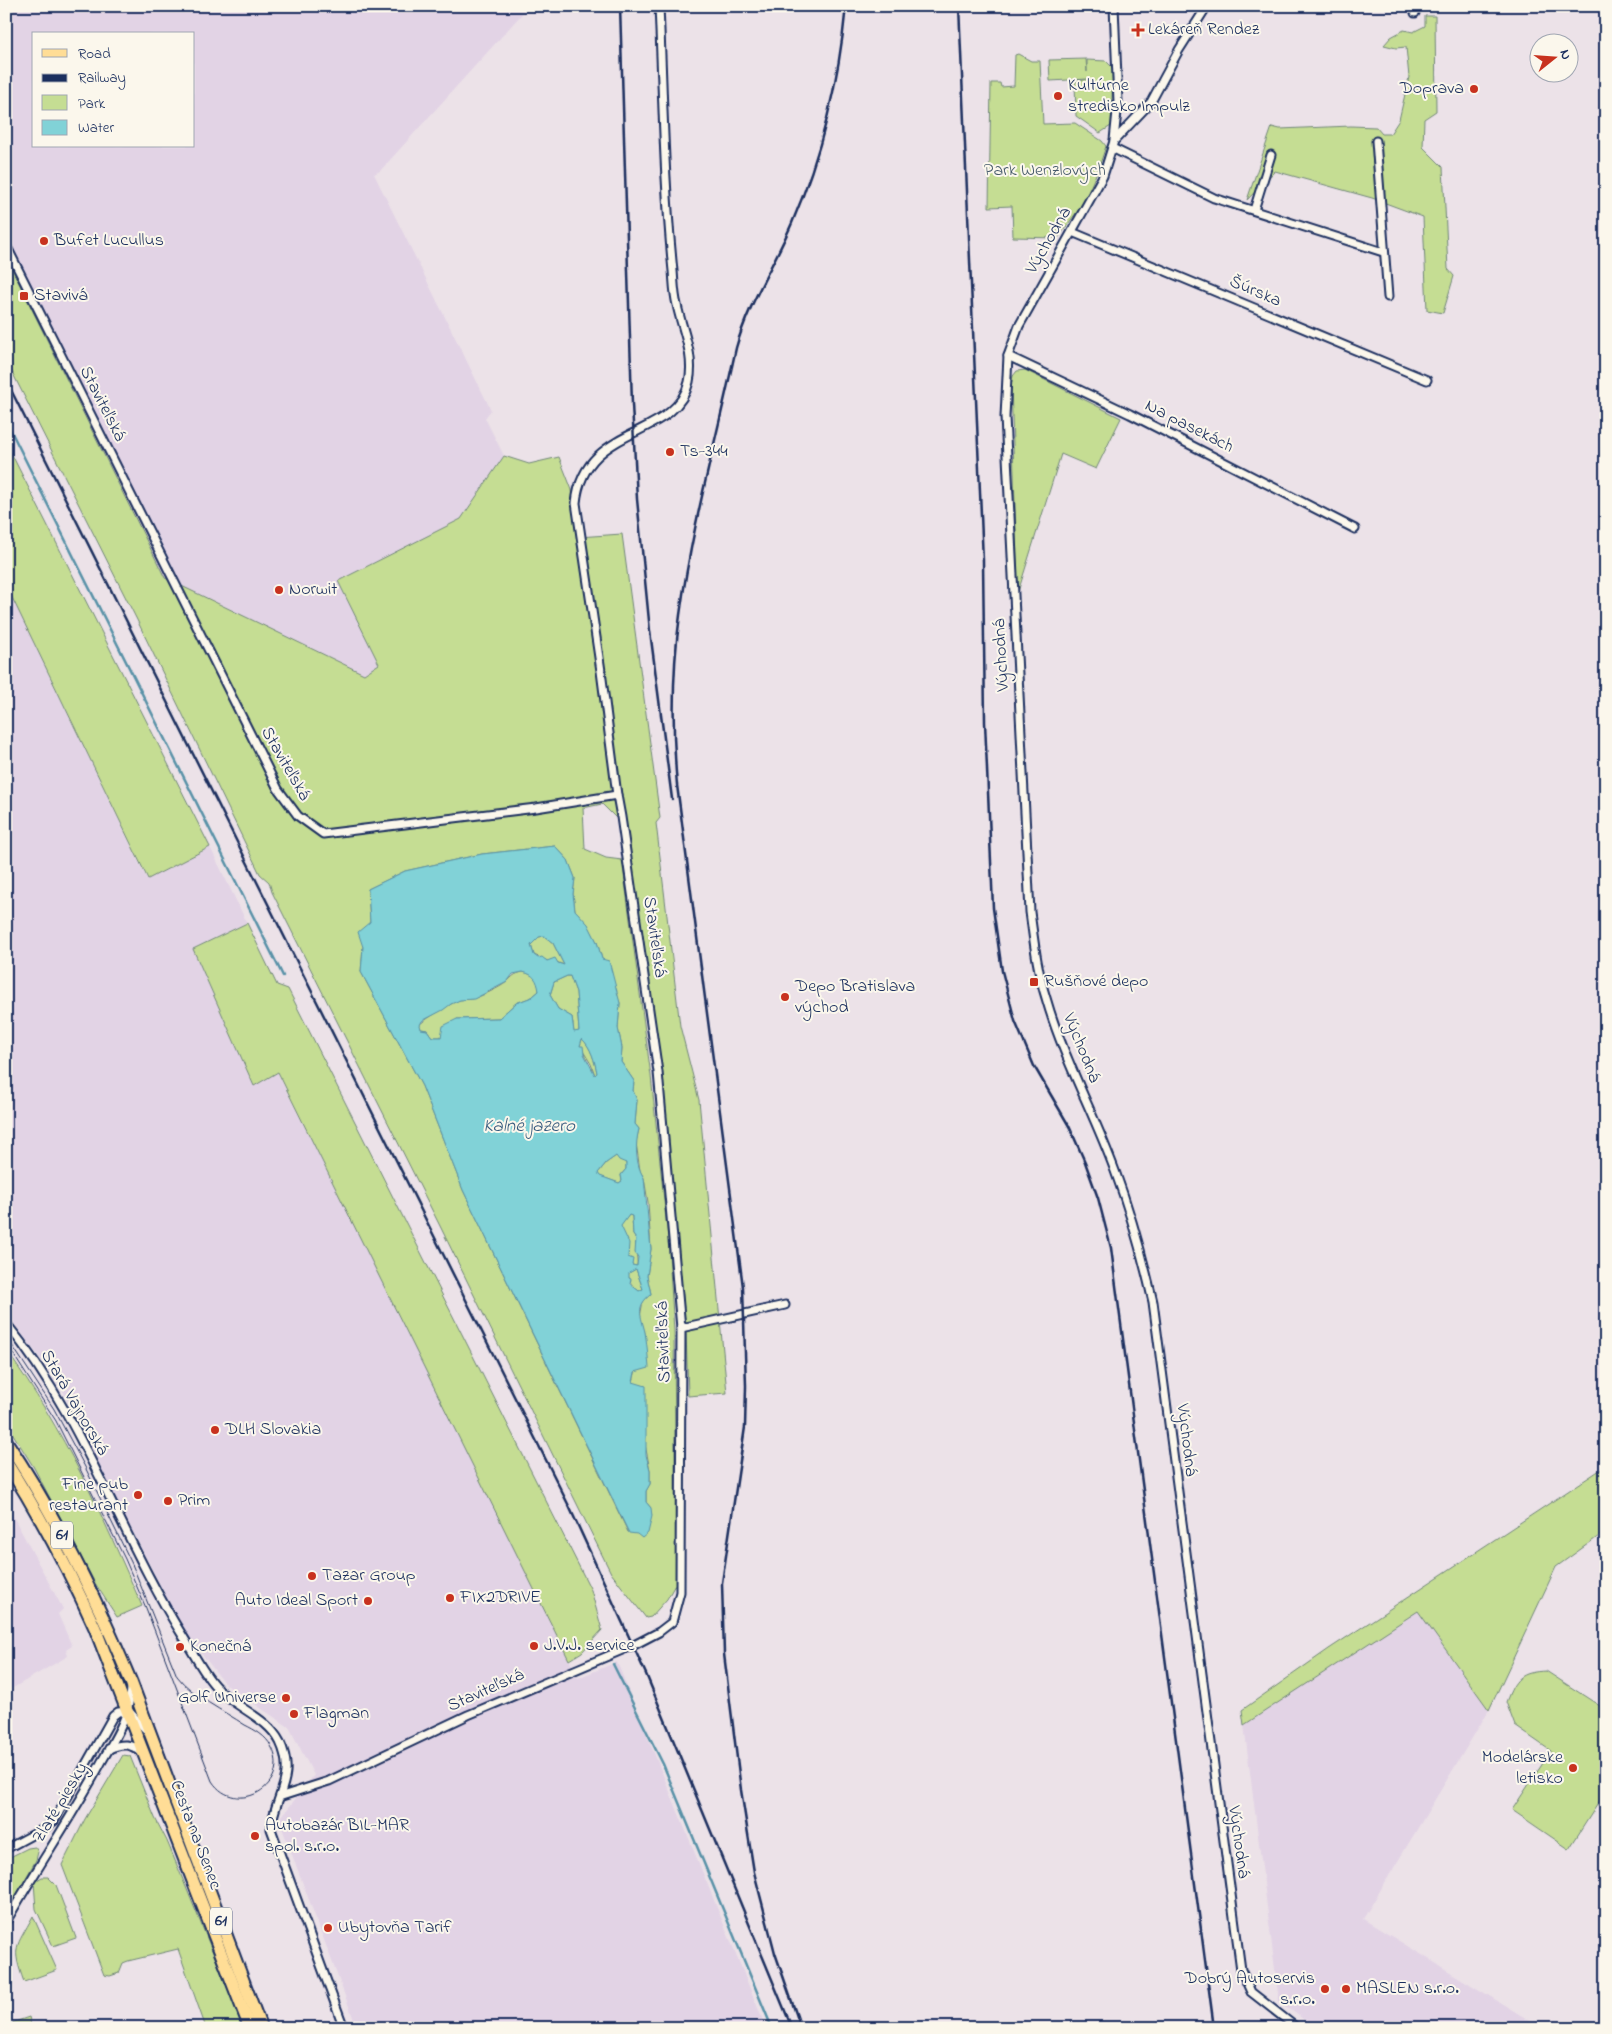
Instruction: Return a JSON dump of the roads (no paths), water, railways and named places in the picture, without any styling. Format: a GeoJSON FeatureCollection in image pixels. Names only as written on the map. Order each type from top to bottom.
{"type":"FeatureCollection","features":[{"type":"Feature","properties":{"kind":"main road","name":"Cesta na Senec"},"geometry":{"type":"LineString","coordinates":[[6,1441],[38,1490],[62,1533],[106,1622],[132,1682],[261,2028]]}},
{"type":"Feature","properties":{"kind":"main road","name":"Cesta na Senec"},"geometry":{"type":"LineString","coordinates":[[6,1462],[34,1506],[76,1585],[95,1628],[147,1758],[250,2028]]}},
{"type":"Feature","properties":{"kind":"street"},"geometry":{"type":"LineString","coordinates":[[617,796],[576,503],[578,486],[594,460],[617,440],[648,427],[673,409],[681,400],[689,384],[689,349],[677,304],[673,271],[663,133],[659,6]]}},
{"type":"Feature","properties":{"kind":"street"},"geometry":{"type":"LineString","coordinates":[[1114,6],[1118,102],[1113,144],[1214,198],[1383,252]]}},
{"type":"Feature","properties":{"kind":"street","name":"Východná"},"geometry":{"type":"LineString","coordinates":[[1207,6],[1178,50],[1151,102],[1113,144],[1102,176],[1028,307],[1008,356],[1005,417],[1030,912],[1035,945],[1045,997],[1054,1024],[1116,1172],[1137,1236],[1152,1302],[1241,1970],[1251,1992],[1297,2028]]}},
{"type":"Feature","properties":{"kind":"street"},"geometry":{"type":"LineString","coordinates":[[1376,141],[1383,252],[1388,297]]}},
{"type":"Feature","properties":{"kind":"street"},"geometry":{"type":"LineString","coordinates":[[1254,210],[1271,155]]}},
{"type":"Feature","properties":{"kind":"street","name":"Šúrska"},"geometry":{"type":"LineString","coordinates":[[1072,232],[1427,380]]}},
{"type":"Feature","properties":{"kind":"street","name":"Staviteľská"},"geometry":{"type":"LineString","coordinates":[[6,246],[278,789],[298,816],[322,834],[517,811],[617,796],[658,1072],[681,1328],[680,1592],[672,1622],[659,1632],[629,1648],[468,1715],[329,1782],[282,1796]]}},
{"type":"Feature","properties":{"kind":"street","name":"Na pasekách"},"geometry":{"type":"LineString","coordinates":[[1008,356],[1130,414],[1355,529]]}},
{"type":"Feature","properties":{"kind":"street"},"geometry":{"type":"LineString","coordinates":[[681,1328],[785,1305]]}},
{"type":"Feature","properties":{"kind":"street","name":"Stará Vajnorská"},"geometry":{"type":"LineString","coordinates":[[6,1323],[46,1381],[70,1422],[143,1566],[184,1638],[216,1687],[230,1700],[268,1727],[280,1742],[286,1766],[286,1776],[282,1796],[273,1813],[271,1829],[344,2028]]}},
{"type":"Feature","properties":{"kind":"street","name":"Zlaté piesky"},"geometry":{"type":"LineString","coordinates":[[6,1922],[27,1885],[78,1805],[109,1749],[128,1711],[132,1682]]}},
{"type":"Feature","properties":{"kind":"street","name":"Zlaté piesky"},"geometry":{"type":"LineString","coordinates":[[6,1849],[45,1828],[54,1821],[113,1716],[118,1712],[128,1711]]}},
{"type":"Feature","properties":{"kind":"street","name":"Cesta na Senec"},"geometry":{"type":"LineString","coordinates":[[128,1711],[153,1739]]}},
{"type":"Feature","properties":{"kind":"street","name":"Zlaté piesky"},"geometry":{"type":"LineString","coordinates":[[109,1749],[119,1745],[128,1745],[136,1748],[147,1758]]}},
{"type":"Feature","properties":{"kind":"water","name":"Kalné jazero"},"geometry":{"type":"Polygon","coordinates":[[[555,846],[568,860],[575,878],[573,894],[575,910],[588,924],[597,942],[602,959],[609,961],[620,1003],[618,1028],[622,1048],[621,1062],[634,1081],[633,1091],[637,1100],[635,1124],[639,1129],[637,1154],[639,1167],[644,1178],[651,1249],[647,1276],[651,1294],[643,1303],[640,1312],[646,1336],[649,1368],[635,1372],[633,1382],[646,1386],[646,1455],[650,1470],[650,1484],[646,1491],[646,1502],[651,1508],[652,1516],[648,1533],[642,1538],[637,1534],[629,1533],[463,1190],[422,1086],[361,972],[363,947],[358,932],[370,922],[368,889],[405,871],[482,854],[555,846]],[[544,936],[539,937],[531,945],[534,955],[538,958],[542,957],[547,961],[555,958],[558,963],[564,965],[553,943],[544,936]],[[523,972],[513,974],[507,982],[474,999],[460,1000],[451,1004],[422,1021],[421,1029],[427,1030],[432,1037],[441,1037],[443,1026],[457,1019],[499,1018],[516,1003],[532,997],[539,991],[534,978],[523,972]],[[570,976],[554,982],[550,995],[558,1009],[572,1017],[574,1032],[579,1031],[576,992],[570,976]],[[582,1039],[580,1046],[583,1046],[584,1054],[595,1075],[597,1073],[592,1055],[582,1039]],[[616,1156],[606,1163],[598,1173],[600,1176],[619,1183],[622,1181],[621,1175],[626,1169],[626,1163],[619,1160],[616,1156]],[[629,1215],[621,1226],[629,1243],[628,1257],[633,1259],[632,1265],[637,1266],[638,1257],[635,1253],[636,1239],[633,1235],[632,1216],[629,1215]],[[636,1269],[629,1273],[629,1278],[631,1279],[630,1284],[639,1291],[643,1289],[636,1269]]]}},
{"type":"Feature","properties":{"kind":"waterway"},"geometry":{"type":"LineString","coordinates":[[6,421],[283,976]]}},
{"type":"Feature","properties":{"kind":"waterway"},"geometry":{"type":"LineString","coordinates":[[613,1664],[663,1764],[772,2028]]}},
{"type":"Feature","properties":{"kind":"tram line"},"geometry":{"type":"LineString","coordinates":[[6,1336],[54,1409],[85,1467],[132,1564],[177,1676],[200,1697],[260,1734],[271,1746],[276,1760],[274,1773],[268,1784],[259,1792],[247,1796],[234,1797],[222,1792],[212,1781],[146,1608],[125,1559],[56,1421],[6,1343]]}},
{"type":"Feature","properties":{"kind":"railway"},"geometry":{"type":"LineString","coordinates":[[620,6],[632,404],[637,499],[650,631],[672,799]]}},
{"type":"Feature","properties":{"kind":"railway"},"geometry":{"type":"LineString","coordinates":[[801,2028],[775,1953],[754,1872],[741,1790],[724,1654],[722,1583],[745,1427],[746,1386],[743,1287],[677,785],[674,700],[675,657],[685,581],[698,514],[736,348],[747,316],[785,239],[812,171],[827,117],[839,62],[846,6]]}},
{"type":"Feature","properties":{"kind":"railway"},"geometry":{"type":"LineString","coordinates":[[959,6],[983,561],[985,722],[993,908],[1002,971],[1015,1021],[1034,1066],[1069,1126],[1085,1162],[1098,1198],[1111,1248],[1214,2028]]}},
{"type":"Feature","properties":{"kind":"railway"},"geometry":{"type":"LineString","coordinates":[[6,380],[569,1506],[646,1674],[792,2028]]}},
{"type":"Feature","properties":{"kind":"place","name":"Lekáreň Rendez"},"geometry":{"type":"Point","coordinates":[1138,30]}},
{"type":"Feature","properties":{"kind":"place","name":"Doprava"},"geometry":{"type":"Point","coordinates":[1474,89]}},
{"type":"Feature","properties":{"kind":"place","name":"Kultúrne stredisko Impulz"},"geometry":{"type":"Point","coordinates":[1058,96]}},
{"type":"Feature","properties":{"kind":"place","name":"Bufet Lucullus"},"geometry":{"type":"Point","coordinates":[44,241]}},
{"type":"Feature","properties":{"kind":"place","name":"Stavivá"},"geometry":{"type":"Point","coordinates":[24,296]}},
{"type":"Feature","properties":{"kind":"place","name":"Ts-344"},"geometry":{"type":"Point","coordinates":[670,452]}},
{"type":"Feature","properties":{"kind":"place","name":"Norwit"},"geometry":{"type":"Point","coordinates":[279,590]}},
{"type":"Feature","properties":{"kind":"place","name":"Rušňové depo"},"geometry":{"type":"Point","coordinates":[1034,982]}},
{"type":"Feature","properties":{"kind":"place","name":"Depo Bratislava východ"},"geometry":{"type":"Point","coordinates":[785,997]}},
{"type":"Feature","properties":{"kind":"place","name":"DLH Slovakia"},"geometry":{"type":"Point","coordinates":[215,1430]}},
{"type":"Feature","properties":{"kind":"place","name":"Fine pub restaurant"},"geometry":{"type":"Point","coordinates":[138,1495]}},
{"type":"Feature","properties":{"kind":"place","name":"Prim"},"geometry":{"type":"Point","coordinates":[168,1501]}},
{"type":"Feature","properties":{"kind":"place","name":"Tazar Group"},"geometry":{"type":"Point","coordinates":[312,1576]}},
{"type":"Feature","properties":{"kind":"place","name":"FIX2DRIVE"},"geometry":{"type":"Point","coordinates":[450,1598]}},
{"type":"Feature","properties":{"kind":"place","name":"Auto Ideal Sport"},"geometry":{"type":"Point","coordinates":[368,1601]}},
{"type":"Feature","properties":{"kind":"place","name":"J.V.J. service"},"geometry":{"type":"Point","coordinates":[534,1646]}},
{"type":"Feature","properties":{"kind":"place","name":"Konečná"},"geometry":{"type":"Point","coordinates":[180,1647]}},
{"type":"Feature","properties":{"kind":"place","name":"Golf Universe"},"geometry":{"type":"Point","coordinates":[286,1698]}},
{"type":"Feature","properties":{"kind":"place","name":"Flagman"},"geometry":{"type":"Point","coordinates":[294,1714]}},
{"type":"Feature","properties":{"kind":"place","name":"Modelárske letisko"},"geometry":{"type":"Point","coordinates":[1573,1768]}},
{"type":"Feature","properties":{"kind":"place","name":"Autobazár BIL-MAR spol. s.r.o."},"geometry":{"type":"Point","coordinates":[255,1836]}},
{"type":"Feature","properties":{"kind":"place","name":"Ubytovňa Tarif"},"geometry":{"type":"Point","coordinates":[328,1928]}},
{"type":"Feature","properties":{"kind":"place","name":"Dobrý Autoservis s.r.o."},"geometry":{"type":"Point","coordinates":[1325,1989]}},
{"type":"Feature","properties":{"kind":"place","name":"MASLEN s.r.o."},"geometry":{"type":"Point","coordinates":[1346,1989]}},
{"type":"Feature","properties":{"kind":"park label","name":"Park Wenzlových"},"geometry":{"type":"Point","coordinates":[1045,171]}}]}
